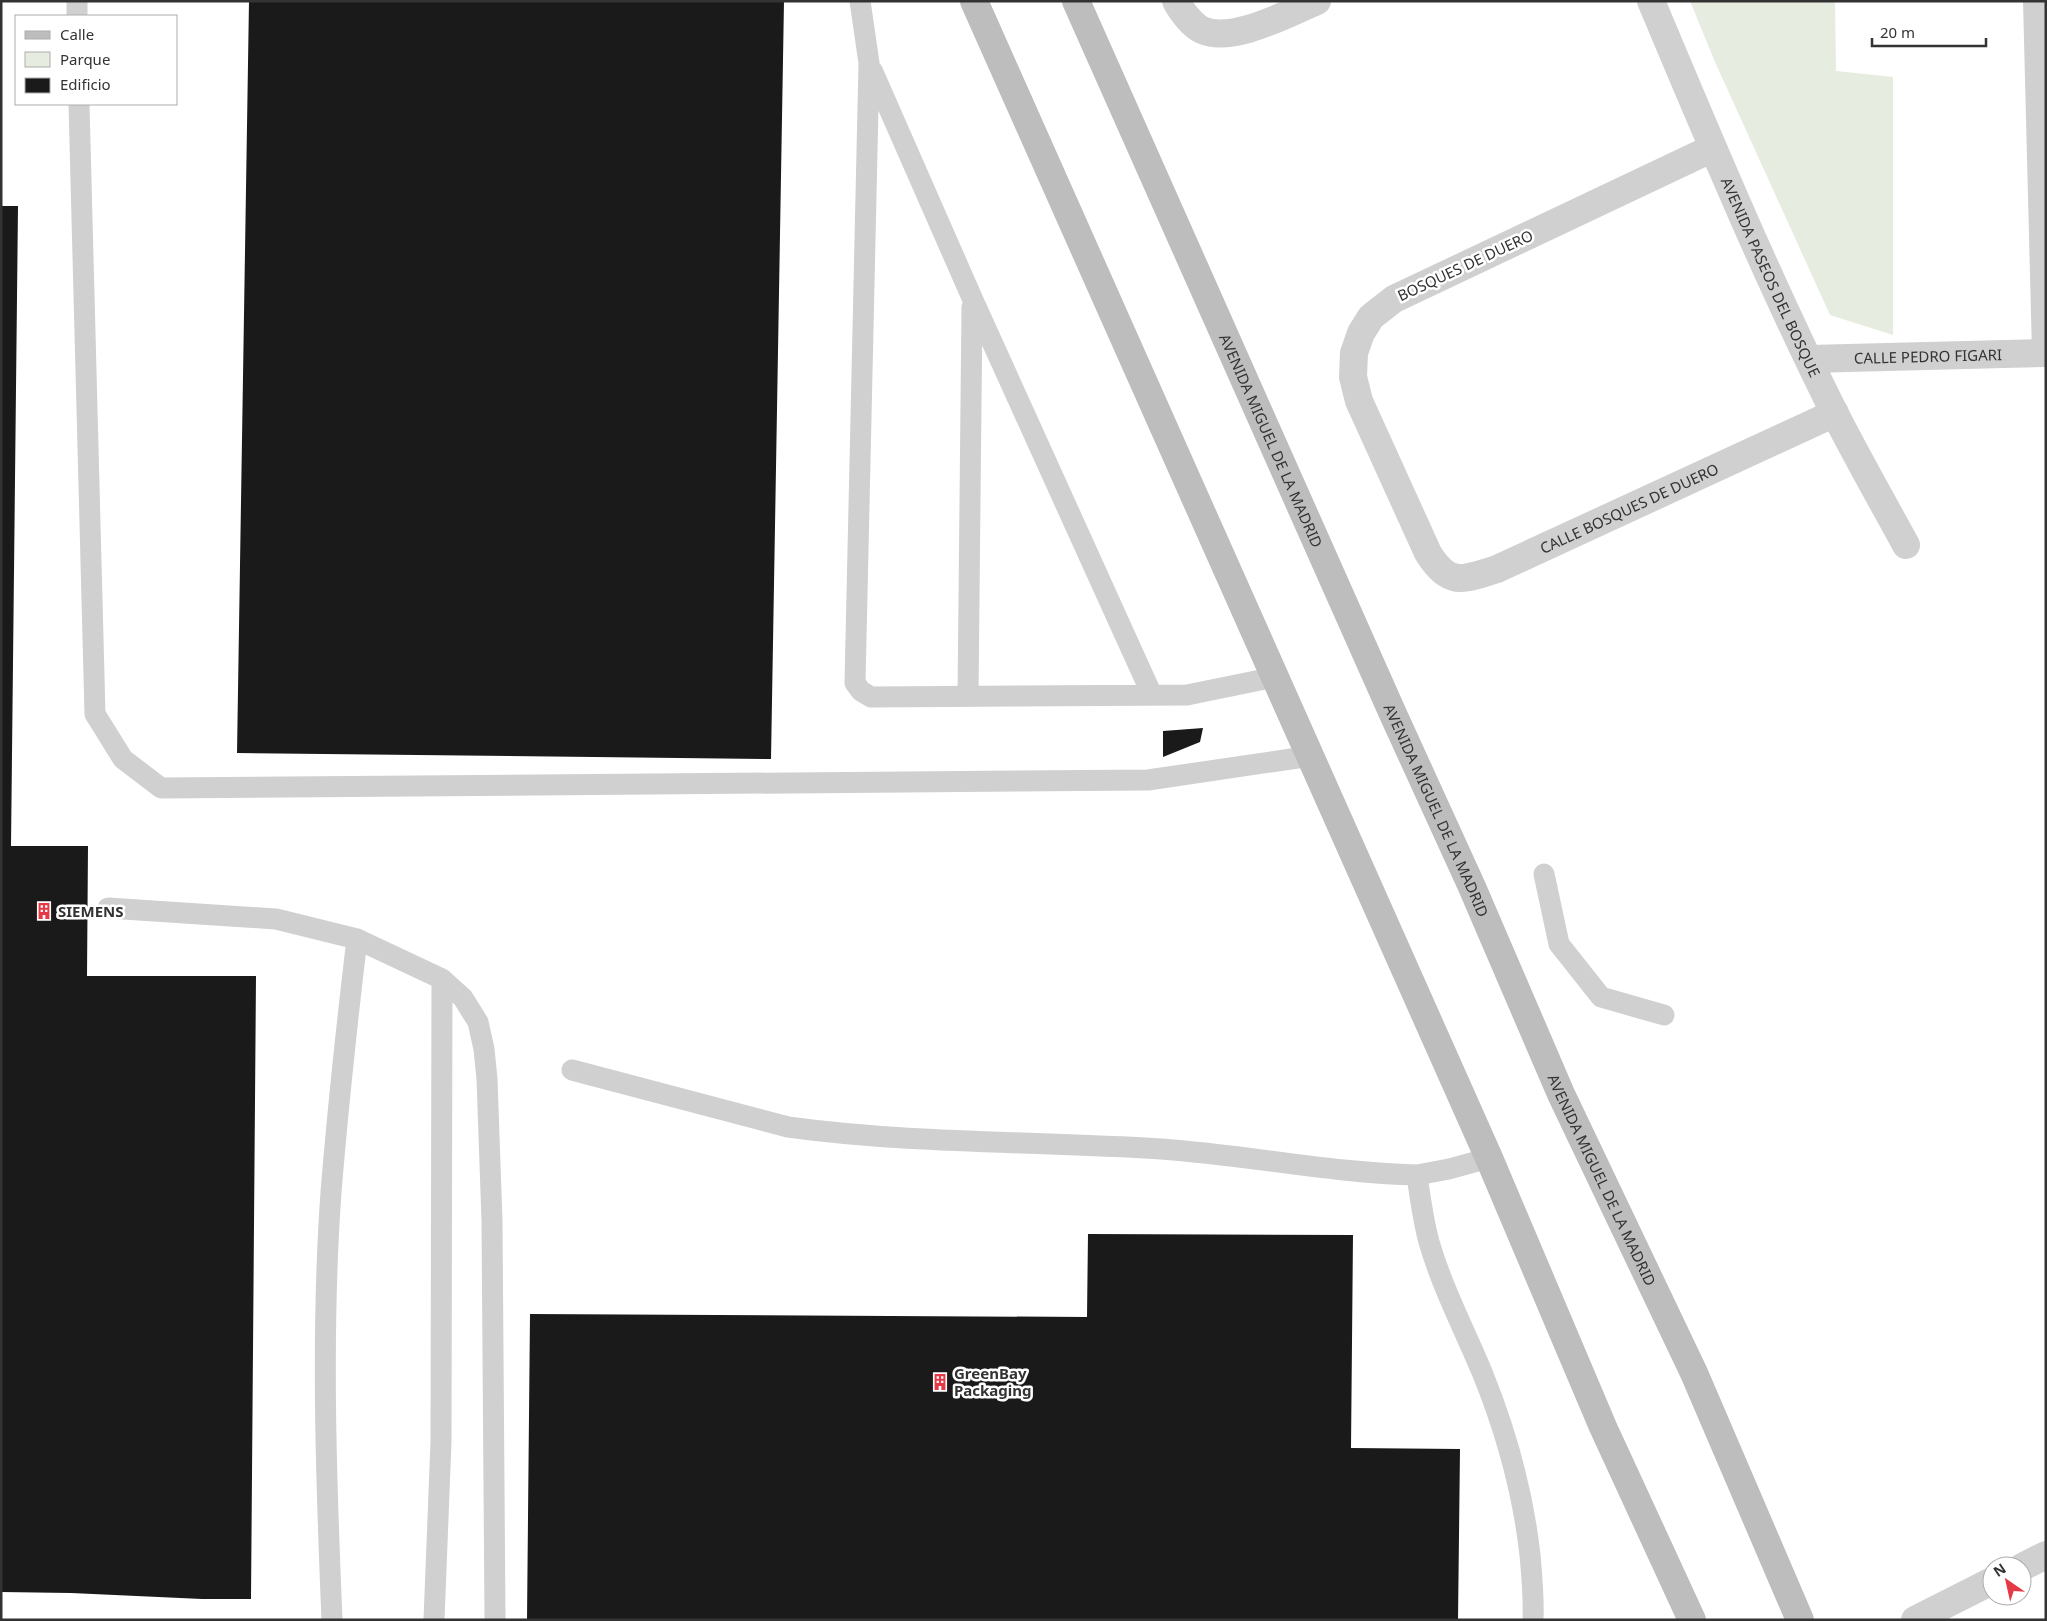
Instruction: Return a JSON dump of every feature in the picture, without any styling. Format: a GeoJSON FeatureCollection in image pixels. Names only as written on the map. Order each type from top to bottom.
{"type":"FeatureCollection","features":[{"type":"Feature","properties":{"kind":"main road"},"geometry":{"type":"LineString","coordinates":[[974,1],[1489,1158],[1603,1427],[1692,1620]]}},
{"type":"Feature","properties":{"kind":"main road","name":"AVENIDA MIGUEL DE LA MADRID"},"geometry":{"type":"LineString","coordinates":[[1076,1],[1393,714],[1472,887],[1561,1094],[1694,1374],[1800,1620]]}},
{"type":"Feature","properties":{"kind":"street"},"geometry":{"type":"LineString","coordinates":[[1176,1],[1201,30],[1216,34],[1233,33],[1317,1]]}},
{"type":"Feature","properties":{"kind":"street","name":"AVENIDA PASEOS DEL BOSQUE"},"geometry":{"type":"LineString","coordinates":[[1651,1],[1713,148],[1809,359],[1835,413],[1906,545]]}},
{"type":"Feature","properties":{"kind":"street"},"geometry":{"type":"LineString","coordinates":[[2037,1],[2046,353]]}},
{"type":"Feature","properties":{"kind":"street","name":"BOSQUES DE DUERO"},"geometry":{"type":"LineString","coordinates":[[1428,553],[1359,401],[1353,377],[1354,353],[1361,333],[1371,317],[1394,299],[1713,148]]}},
{"type":"Feature","properties":{"kind":"street","name":"CALLE PEDRO FIGARI"},"geometry":{"type":"LineString","coordinates":[[1809,359],[2046,353]]}},
{"type":"Feature","properties":{"kind":"street","name":"CALLE BOSQUES DE DUERO"},"geometry":{"type":"LineString","coordinates":[[1428,553],[1437,569],[1448,576],[1462,578],[1497,569],[1835,413]]}},
{"type":"Feature","properties":{"kind":"street"},"geometry":{"type":"LineString","coordinates":[[2032,1562],[2046,1555]]}},
{"type":"Feature","properties":{"kind":"street"},"geometry":{"type":"LineString","coordinates":[[1914,1620],[1982,1586]]}},
{"type":"Feature","properties":{"kind":"lane"},"geometry":{"type":"LineString","coordinates":[[77,1],[77,15]]}},
{"type":"Feature","properties":{"kind":"lane"},"geometry":{"type":"LineString","coordinates":[[860,1],[869,63],[855,683],[871,697],[1187,695],[1275,677]]}},
{"type":"Feature","properties":{"kind":"lane"},"geometry":{"type":"LineString","coordinates":[[869,63],[973,300],[1152,695]]}},
{"type":"Feature","properties":{"kind":"lane"},"geometry":{"type":"LineString","coordinates":[[80,105],[95,714],[122,759],[161,788],[1148,780],[1310,756]]}},
{"type":"Feature","properties":{"kind":"lane"},"geometry":{"type":"LineString","coordinates":[[968,696],[973,300]]}},
{"type":"Feature","properties":{"kind":"lane"},"geometry":{"type":"LineString","coordinates":[[1544,874],[1559,944],[1601,997],[1664,1015]]}},
{"type":"Feature","properties":{"kind":"lane"},"geometry":{"type":"LineString","coordinates":[[108,908],[276,919],[357,939],[442,979],[462,998],[478,1022],[484,1048],[487,1078],[492,1220],[495,1620]]}},
{"type":"Feature","properties":{"kind":"lane"},"geometry":{"type":"LineString","coordinates":[[332,1620],[327,1501],[326,1324],[331,1193],[357,939]]}},
{"type":"Feature","properties":{"kind":"lane"},"geometry":{"type":"LineString","coordinates":[[434,1620],[441,1432],[442,979]]}},
{"type":"Feature","properties":{"kind":"lane"},"geometry":{"type":"LineString","coordinates":[[572,1070],[788,1127],[819,1131],[940,1140],[1194,1152],[1327,1168],[1417,1175],[1449,1169],[1489,1158]]}},
{"type":"Feature","properties":{"kind":"lane"},"geometry":{"type":"LineString","coordinates":[[1417,1175],[1424,1221],[1430,1244],[1452,1304],[1482,1372],[1507,1440],[1525,1517],[1534,1598],[1533,1620]]}},
{"type":"Feature","properties":{"kind":"green space"},"geometry":{"type":"Polygon","coordinates":[[[1690,1],[1835,1],[1836,71],[1893,77],[1893,335],[1830,315],[1715,62],[1690,1]]]}},
{"type":"Feature","properties":{"kind":"building"},"geometry":{"type":"Polygon","coordinates":[[[249,1],[784,1],[771,759],[237,753],[249,1]]]}},
{"type":"Feature","properties":{"kind":"building","name":"SIEMENS"},"geometry":{"type":"Polygon","coordinates":[[[1,206],[18,206],[11,846],[88,846],[87,976],[256,976],[251,1599],[1,1592],[1,206]]]}},
{"type":"Feature","properties":{"kind":"building"},"geometry":{"type":"Polygon","coordinates":[[[1203,728],[1200,742],[1163,757],[1163,731],[1203,728]]]}},
{"type":"Feature","properties":{"kind":"building","name":"GreenBay Packaging"},"geometry":{"type":"Polygon","coordinates":[[[1088,1234],[1353,1235],[1351,1448],[1460,1449],[1458,1620],[527,1620],[530,1314],[1087,1317],[1088,1234]]]}},
{"type":"Feature","properties":{"kind":"place","name":"SIEMENS"},"geometry":{"type":"Point","coordinates":[44,911]}},
{"type":"Feature","properties":{"kind":"place","name":"GreenBay Packaging"},"geometry":{"type":"Point","coordinates":[940,1382]}}]}
